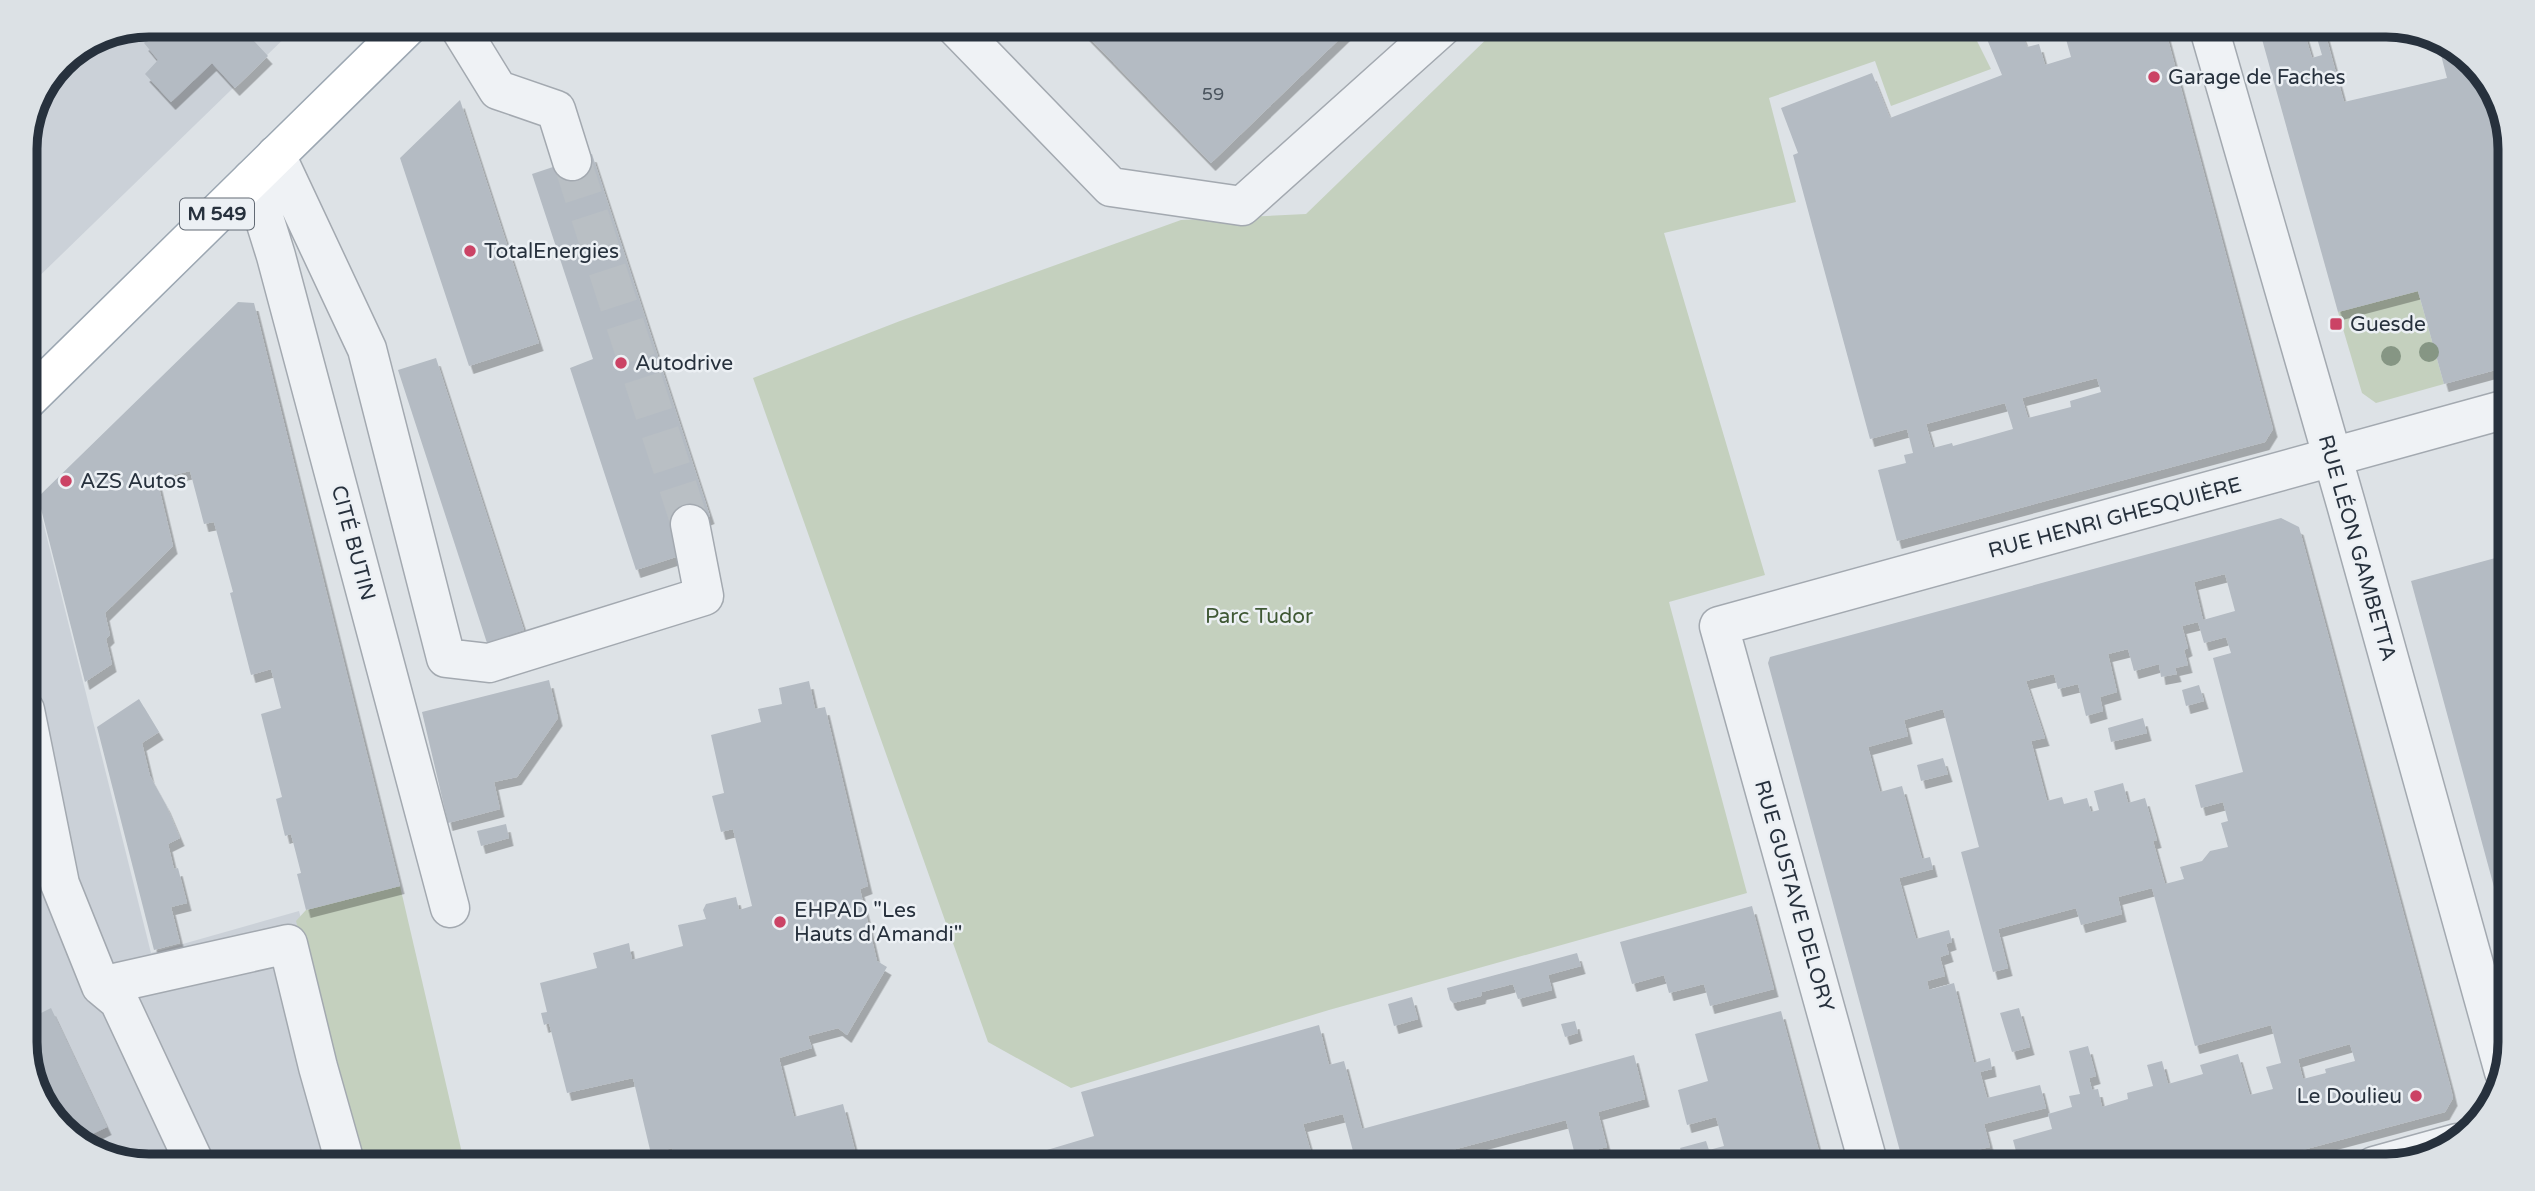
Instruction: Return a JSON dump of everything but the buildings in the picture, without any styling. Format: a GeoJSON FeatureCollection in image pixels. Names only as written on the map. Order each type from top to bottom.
{"type":"FeatureCollection","features":[{"type":"Feature","properties":{"kind":"main road","name":"M 549"},"geometry":{"type":"LineString","coordinates":[[37,390],[397,37]]}},
{"type":"Feature","properties":{"kind":"street"},"geometry":{"type":"LineString","coordinates":[[466,37],[498,90],[556,110],[572,161]]}},
{"type":"Feature","properties":{"kind":"street"},"geometry":{"type":"LineString","coordinates":[[967,37],[1111,187],[1242,206],[1430,37]]}},
{"type":"Feature","properties":{"kind":"street","name":"RUE LÉON GAMBETTA"},"geometry":{"type":"LineString","coordinates":[[2212,37],[2497,1048]]}},
{"type":"Feature","properties":{"kind":"street"},"geometry":{"type":"LineString","coordinates":[[264,167],[367,349],[446,658],[489,663],[704,596],[690,524]]}},
{"type":"Feature","properties":{"kind":"street","name":"CITÉ BUTIN"},"geometry":{"type":"LineString","coordinates":[[264,167],[276,256],[450,908]]}},
{"type":"Feature","properties":{"kind":"street","name":"RUE HENRI GHESQUIÈRE"},"geometry":{"type":"LineString","coordinates":[[1719,626],[2498,411]]}},
{"type":"Feature","properties":{"kind":"street","name":"RUE GUSTAVE DELORY"},"geometry":{"type":"LineString","coordinates":[[1719,626],[1865,1154]]}},
{"type":"Feature","properties":{"kind":"street"},"geometry":{"type":"LineString","coordinates":[[37,770],[60,884],[101,986],[119,1001],[190,1154]]}},
{"type":"Feature","properties":{"kind":"street"},"geometry":{"type":"LineString","coordinates":[[101,986],[288,944],[342,1154]]}},
{"type":"Feature","properties":{"kind":"shaded area"},"geometry":{"type":"Polygon","coordinates":[[[286,37],[37,278],[37,141],[48,99],[60,80],[75,64],[106,45],[127,39],[286,37]]]}},
{"type":"Feature","properties":{"kind":"shaded area"},"geometry":{"type":"Polygon","coordinates":[[[37,503],[151,953],[299,911],[363,1154],[127,1152],[106,1146],[80,1131],[69,1122],[48,1092],[37,1050],[37,503]]]}},
{"type":"Feature","properties":{"kind":"green space","name":"Parc Tudor"},"geometry":{"type":"Polygon","coordinates":[[[1489,37],[1975,37],[1991,69],[1891,106],[1875,61],[1769,98],[1796,202],[1664,233],[1765,575],[1669,602],[1747,893],[1329,1010],[1071,1088],[988,1042],[753,378],[900,321],[1181,220],[1306,214],[1489,37]]]}},
{"type":"Feature","properties":{"kind":"green space"},"geometry":{"type":"Polygon","coordinates":[[[2418,291],[2444,384],[2376,403],[2362,393],[2338,312],[2418,291]]]}},
{"type":"Feature","properties":{"kind":"green space"},"geometry":{"type":"Polygon","coordinates":[[[400,886],[462,1154],[358,1154],[296,921],[306,910],[400,886]]]}},
{"type":"Feature","properties":{"kind":"tunnel"},"geometry":{"type":"LineString","coordinates":[[572,161],[690,524]]}},
{"type":"Feature","properties":{"kind":"place","name":"Garage de Faches"},"geometry":{"type":"Point","coordinates":[2154,77]}},
{"type":"Feature","properties":{"kind":"place","name":"TotalEnergies"},"geometry":{"type":"Point","coordinates":[470,251]}},
{"type":"Feature","properties":{"kind":"place","name":"Guesde"},"geometry":{"type":"Point","coordinates":[2336,324]}},
{"type":"Feature","properties":{"kind":"place","name":"Autodrive"},"geometry":{"type":"Point","coordinates":[621,363]}},
{"type":"Feature","properties":{"kind":"place","name":"AZS Autos"},"geometry":{"type":"Point","coordinates":[66,481]}},
{"type":"Feature","properties":{"kind":"place","name":"EHPAD \"Les Hauts d'Amandi\""},"geometry":{"type":"Point","coordinates":[780,922]}},
{"type":"Feature","properties":{"kind":"place","name":"Le Doulieu"},"geometry":{"type":"Point","coordinates":[2416,1096]}}]}
